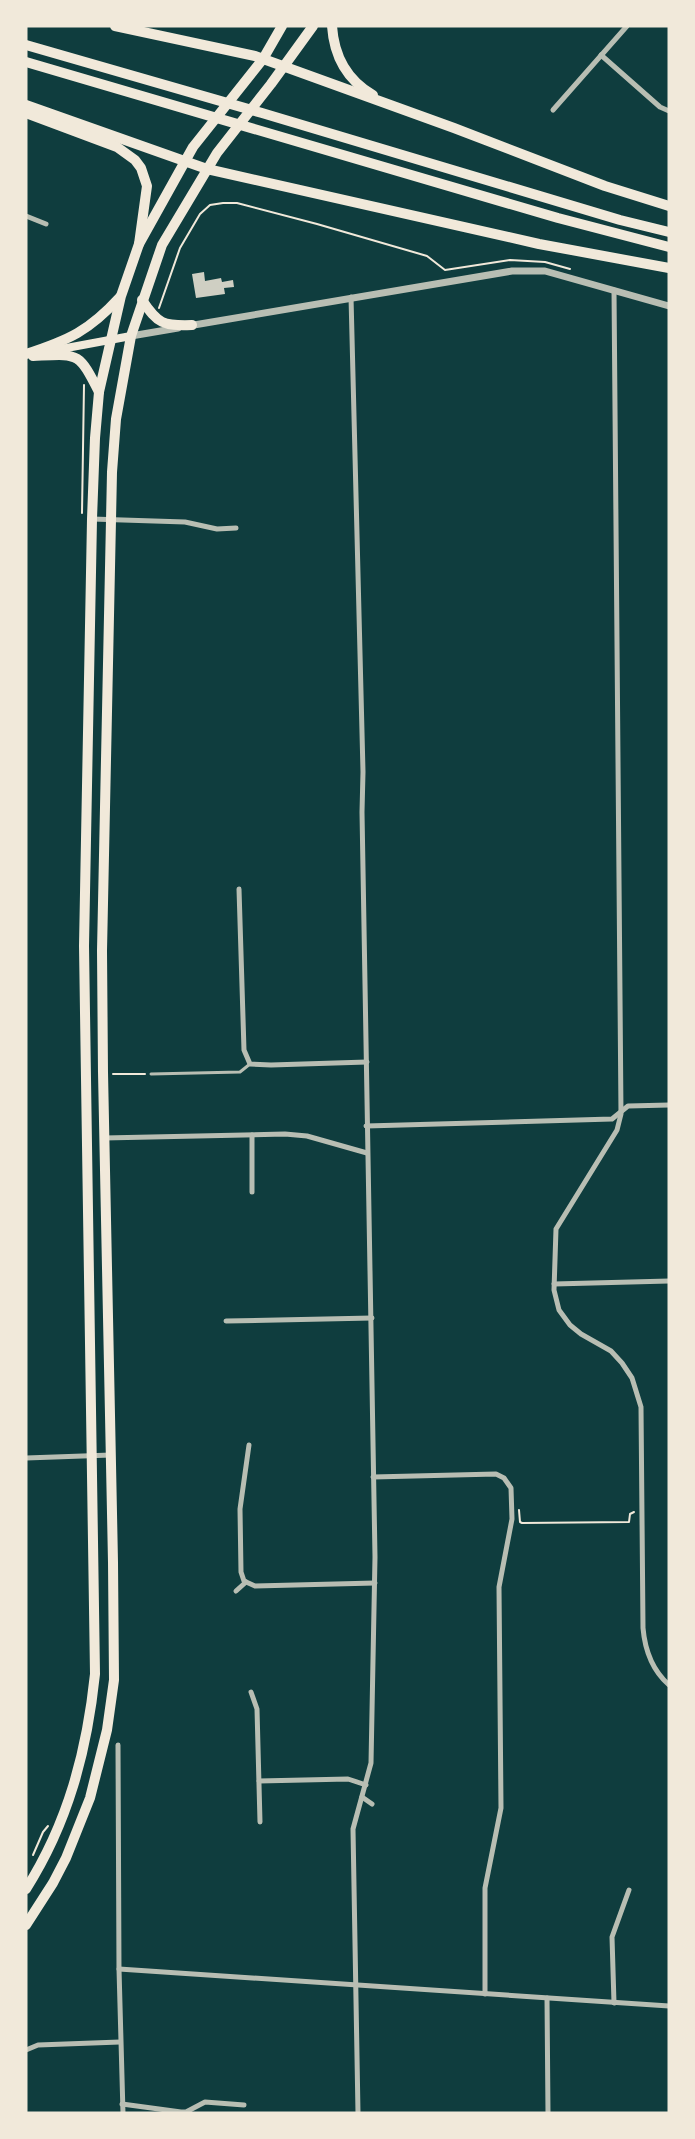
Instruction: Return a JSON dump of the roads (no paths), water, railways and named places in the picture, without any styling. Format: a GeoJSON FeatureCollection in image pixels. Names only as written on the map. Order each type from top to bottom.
{"type":"FeatureCollection","features":[{"type":"Feature","properties":{"kind":"highway"},"geometry":{"type":"LineString","coordinates":[[115,26],[262,59],[284,66],[605,186],[669,206]]}},
{"type":"Feature","properties":{"kind":"highway"},"geometry":{"type":"LineString","coordinates":[[26,1889],[54,1838],[70,1799],[84,1750],[92,1702],[96,1646],[84,998],[92,519],[95,438],[100,392],[121,296],[139,244],[193,147],[262,59],[282,26]]}},
{"type":"Feature","properties":{"kind":"highway"},"geometry":{"type":"LineString","coordinates":[[26,1925],[53,1883],[75,1839],[90,1798],[107,1730],[114,1680],[102,951],[111,520],[116,419],[131,336],[162,246],[217,153],[272,84],[313,26]]}},
{"type":"Feature","properties":{"kind":"highway"},"geometry":{"type":"LineString","coordinates":[[332,26],[333,39],[339,60],[352,80],[371,94],[409,112]]}},
{"type":"Feature","properties":{"kind":"highway"},"geometry":{"type":"LineString","coordinates":[[26,45],[262,113],[612,218],[669,232]]}},
{"type":"Feature","properties":{"kind":"highway"},"geometry":{"type":"LineString","coordinates":[[26,62],[574,223],[669,247]]}},
{"type":"Feature","properties":{"kind":"highway"},"geometry":{"type":"LineString","coordinates":[[26,105],[208,169],[539,244],[669,268]]}},
{"type":"Feature","properties":{"kind":"highway"},"geometry":{"type":"LineString","coordinates":[[26,113],[117,147],[135,160],[141,168],[147,186],[139,244]]}},
{"type":"Feature","properties":{"kind":"highway"},"geometry":{"type":"LineString","coordinates":[[26,355],[66,341],[84,331],[98,320],[121,296]]}},
{"type":"Feature","properties":{"kind":"highway"},"geometry":{"type":"LineString","coordinates":[[142,300],[153,316],[166,325],[192,325]]}},
{"type":"Feature","properties":{"kind":"highway"},"geometry":{"type":"LineString","coordinates":[[26,355],[66,354],[79,359],[89,369],[100,392]]}},
{"type":"Feature","properties":{"kind":"main road"},"geometry":{"type":"LineString","coordinates":[[26,355],[131,336]]}},
{"type":"Feature","properties":{"kind":"street"},"geometry":{"type":"LineString","coordinates":[[552,110],[627,26]]}},
{"type":"Feature","properties":{"kind":"street"},"geometry":{"type":"LineString","coordinates":[[601,55],[660,107],[669,111]]}},
{"type":"Feature","properties":{"kind":"street"},"geometry":{"type":"LineString","coordinates":[[26,216],[46,224]]}},
{"type":"Feature","properties":{"kind":"street"},"geometry":{"type":"LineString","coordinates":[[131,336],[350,297],[512,271],[545,271],[669,306]]}},
{"type":"Feature","properties":{"kind":"street"},"geometry":{"type":"LineString","coordinates":[[614,290],[621,1114],[617,1130],[556,1229],[554,1284],[556,1300],[566,1321],[581,1334],[611,1351],[622,1363],[632,1378],[641,1407],[644,1640],[652,1665],[669,1685]]}},
{"type":"Feature","properties":{"kind":"street"},"geometry":{"type":"LineString","coordinates":[[350,297],[363,772],[366,1126],[372,1318],[375,1583],[371,1764],[353,1829],[358,2113]]}},
{"type":"Feature","properties":{"kind":"street"},"geometry":{"type":"LineString","coordinates":[[92,519],[185,522],[217,529],[236,528]]}},
{"type":"Feature","properties":{"kind":"street"},"geometry":{"type":"LineString","coordinates":[[239,889],[244,1050],[250,1064],[366,1062]]}},
{"type":"Feature","properties":{"kind":"street"},"geometry":{"type":"LineString","coordinates":[[366,1126],[612,1119],[621,1114],[628,1106],[669,1105]]}},
{"type":"Feature","properties":{"kind":"street"},"geometry":{"type":"LineString","coordinates":[[104,1138],[285,1134],[307,1136],[367,1153]]}},
{"type":"Feature","properties":{"kind":"street"},"geometry":{"type":"LineString","coordinates":[[252,1135],[252,1192]]}},
{"type":"Feature","properties":{"kind":"street"},"geometry":{"type":"LineString","coordinates":[[554,1284],[669,1281]]}},
{"type":"Feature","properties":{"kind":"street"},"geometry":{"type":"LineString","coordinates":[[226,1321],[372,1318]]}},
{"type":"Feature","properties":{"kind":"street"},"geometry":{"type":"LineString","coordinates":[[249,1445],[240,1509],[241,1572],[246,1582],[255,1586],[375,1583]]}},
{"type":"Feature","properties":{"kind":"street"},"geometry":{"type":"LineString","coordinates":[[26,1458],[111,1455]]}},
{"type":"Feature","properties":{"kind":"street"},"geometry":{"type":"LineString","coordinates":[[373,1477],[496,1474],[510,1484],[512,1509],[510,1531],[499,1587],[501,1808],[485,1888],[485,1994]]}},
{"type":"Feature","properties":{"kind":"street"},"geometry":{"type":"LineString","coordinates":[[236,1591],[246,1582]]}},
{"type":"Feature","properties":{"kind":"street"},"geometry":{"type":"LineString","coordinates":[[251,1692],[257,1709],[260,1822]]}},
{"type":"Feature","properties":{"kind":"street"},"geometry":{"type":"LineString","coordinates":[[118,1745],[119,1969],[123,2113]]}},
{"type":"Feature","properties":{"kind":"street"},"geometry":{"type":"LineString","coordinates":[[259,1781],[348,1779],[366,1785]]}},
{"type":"Feature","properties":{"kind":"street"},"geometry":{"type":"LineString","coordinates":[[362,1797],[372,1804]]}},
{"type":"Feature","properties":{"kind":"street"},"geometry":{"type":"LineString","coordinates":[[614,2003],[612,1937],[629,1890]]}},
{"type":"Feature","properties":{"kind":"street"},"geometry":{"type":"LineString","coordinates":[[119,1969],[669,2006]]}},
{"type":"Feature","properties":{"kind":"street"},"geometry":{"type":"LineString","coordinates":[[547,1998],[548,2113]]}},
{"type":"Feature","properties":{"kind":"street"},"geometry":{"type":"LineString","coordinates":[[26,2050],[38,2046],[120,2042]]}},
{"type":"Feature","properties":{"kind":"street"},"geometry":{"type":"LineString","coordinates":[[122,2104],[181,2112],[186,2112],[205,2102],[244,2105]]}},
{"type":"Feature","properties":{"kind":"lane"},"geometry":{"type":"LineString","coordinates":[[151,1074],[240,1072],[250,1064]]}}]}
